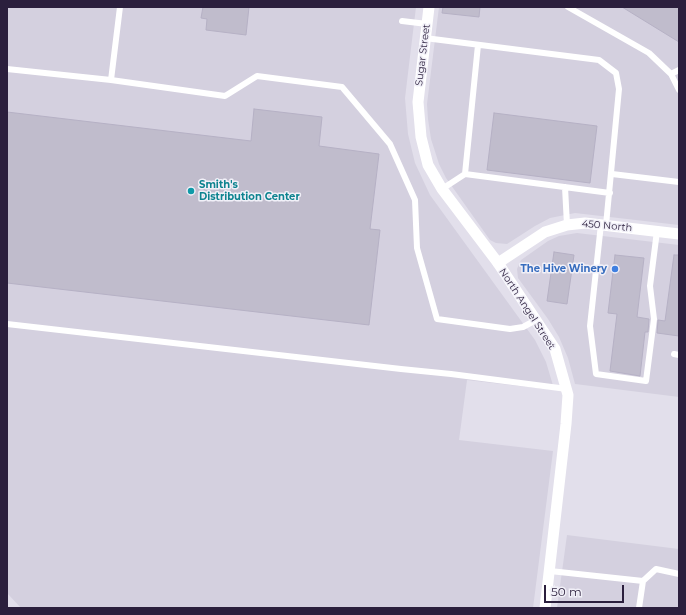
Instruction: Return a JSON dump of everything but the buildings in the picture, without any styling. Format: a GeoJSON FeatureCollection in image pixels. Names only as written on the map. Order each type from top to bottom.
{"type":"FeatureCollection","features":[{"type":"Feature","properties":{"kind":"street","name":"Sugar Street"},"geometry":{"type":"LineString","coordinates":[[418,102],[429,7]]}},
{"type":"Feature","properties":{"kind":"street","name":"North Angel Street"},"geometry":{"type":"LineString","coordinates":[[418,102],[421,137],[428,165],[442,189],[498,264],[555,349],[567,389],[566,424],[546,608]]}},
{"type":"Feature","properties":{"kind":"street","name":"450 North"},"geometry":{"type":"LineString","coordinates":[[498,264],[545,232],[567,225],[585,223],[679,234]]}},
{"type":"Feature","properties":{"kind":"lane"},"geometry":{"type":"LineString","coordinates":[[111,80],[120,7]]}},
{"type":"Feature","properties":{"kind":"lane"},"geometry":{"type":"LineString","coordinates":[[568,7],[649,53],[671,74],[679,90]]}},
{"type":"Feature","properties":{"kind":"lane"},"geometry":{"type":"LineString","coordinates":[[402,21],[427,24]]}},
{"type":"Feature","properties":{"kind":"lane"},"geometry":{"type":"LineString","coordinates":[[425,38],[598,60],[616,73],[618,89],[612,174],[590,326],[596,374],[646,381],[654,319],[650,286],[657,231]]}},
{"type":"Feature","properties":{"kind":"lane"},"geometry":{"type":"LineString","coordinates":[[465,174],[478,45]]}},
{"type":"Feature","properties":{"kind":"lane"},"geometry":{"type":"LineString","coordinates":[[7,69],[111,80],[225,96],[258,76],[342,87],[390,144],[415,200],[417,248],[437,319],[510,329],[523,327],[536,320]]}},
{"type":"Feature","properties":{"kind":"lane"},"geometry":{"type":"LineString","coordinates":[[671,74],[679,70]]}},
{"type":"Feature","properties":{"kind":"lane"},"geometry":{"type":"LineString","coordinates":[[442,189],[465,174],[610,192]]}},
{"type":"Feature","properties":{"kind":"lane"},"geometry":{"type":"LineString","coordinates":[[612,174],[679,182]]}},
{"type":"Feature","properties":{"kind":"lane"},"geometry":{"type":"LineString","coordinates":[[565,187],[567,225]]}},
{"type":"Feature","properties":{"kind":"lane"},"geometry":{"type":"LineString","coordinates":[[7,324],[451,374],[567,389]]}},
{"type":"Feature","properties":{"kind":"lane"},"geometry":{"type":"LineString","coordinates":[[640,608],[643,581],[656,569],[679,574]]}},
{"type":"Feature","properties":{"kind":"lane"},"geometry":{"type":"LineString","coordinates":[[550,571],[643,581]]}},
{"type":"Feature","properties":{"kind":"shaded area"},"geometry":{"type":"Polygon","coordinates":[[[7,7],[416,7],[405,98],[408,134],[415,163],[430,195],[535,340],[546,362],[554,390],[467,380],[459,440],[553,451],[533,608],[21,608],[7,593],[7,7]]]}},
{"type":"Feature","properties":{"kind":"shaded area"},"geometry":{"type":"Polygon","coordinates":[[[439,7],[679,7],[679,225],[575,213],[550,218],[507,244],[496,243],[490,240],[446,178],[439,164],[431,139],[427,104],[439,7]]]}},
{"type":"Feature","properties":{"kind":"shaded area"},"geometry":{"type":"Polygon","coordinates":[[[577,233],[679,245],[679,397],[575,384],[568,358],[559,337],[548,319],[518,278],[517,269],[521,260],[548,241],[559,236],[577,233]]]}},
{"type":"Feature","properties":{"kind":"shaded area"},"geometry":{"type":"Polygon","coordinates":[[[567,535],[679,549],[679,608],[557,608],[567,535]]]}},
{"type":"Feature","properties":{"kind":"place","name":"Smith's Distribution Center"},"geometry":{"type":"Point","coordinates":[191,191]}},
{"type":"Feature","properties":{"kind":"place","name":"The Hive Winery"},"geometry":{"type":"Point","coordinates":[615,269]}}]}
